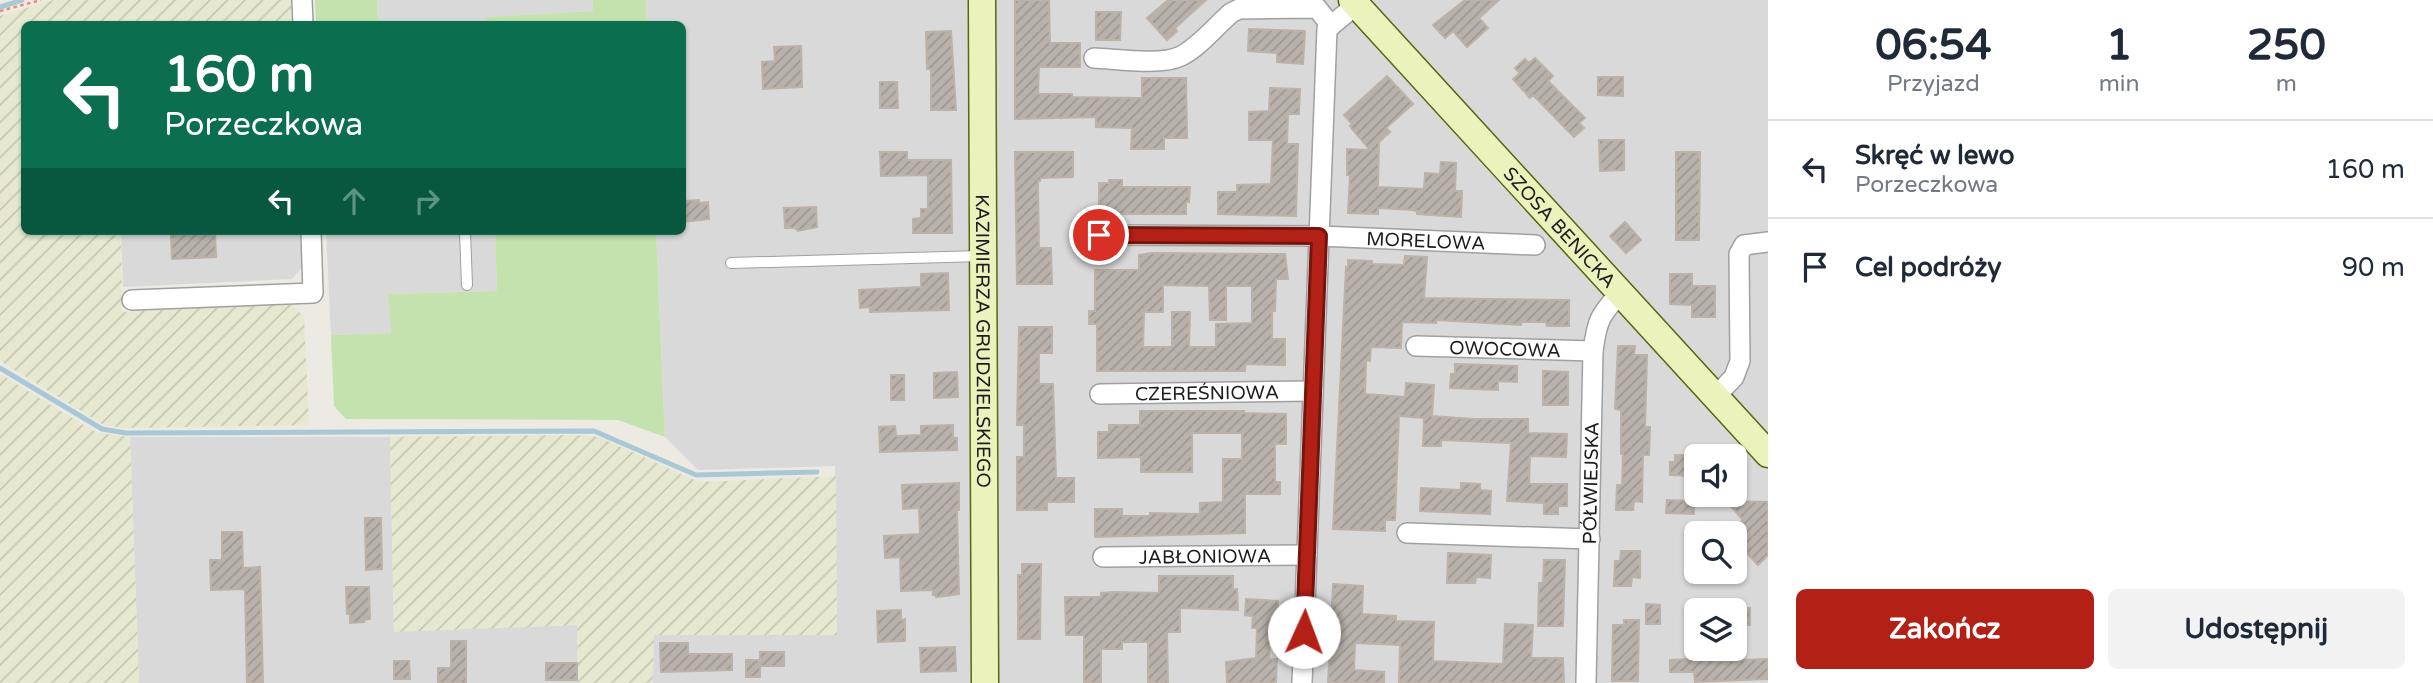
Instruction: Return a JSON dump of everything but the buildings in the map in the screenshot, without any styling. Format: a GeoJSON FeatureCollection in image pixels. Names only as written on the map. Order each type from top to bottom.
{"type":"FeatureCollection","features":[{"type":"Feature","properties":{"kind":"street"},"geometry":{"type":"LineString","coordinates":[[302,0],[303,21]]}},
{"type":"Feature","properties":{"kind":"street","name":"KAZIMIERZA GRUDZIELSKIEGO"},"geometry":{"type":"LineString","coordinates":[[982,0],[985,683]]}},
{"type":"Feature","properties":{"kind":"street"},"geometry":{"type":"LineString","coordinates":[[1302,683],[1327,29],[1354,2]]}},
{"type":"Feature","properties":{"kind":"street","name":"SZOSA BENICKA"},"geometry":{"type":"LineString","coordinates":[[1354,2],[1768,454]]}},
{"type":"Feature","properties":{"kind":"street"},"geometry":{"type":"LineString","coordinates":[[1094,58],[1166,61],[1178,58],[1239,9],[1317,8],[1331,26]]}},
{"type":"Feature","properties":{"kind":"street"},"geometry":{"type":"LineString","coordinates":[[132,300],[313,293],[311,235]]}},
{"type":"Feature","properties":{"kind":"street","name":"MORELOWA"},"geometry":{"type":"LineString","coordinates":[[1099,235],[1319,236],[1535,245]]}},
{"type":"Feature","properties":{"kind":"street"},"geometry":{"type":"LineString","coordinates":[[1716,396],[1734,377],[1740,361],[1739,254],[1744,245],[1768,243]]}},
{"type":"Feature","properties":{"kind":"street","name":"PÓŁWIEJSKA"},"geometry":{"type":"LineString","coordinates":[[1586,683],[1593,351],[1596,326],[1603,312],[1620,292]]}},
{"type":"Feature","properties":{"kind":"street","name":"OWOCOWA"},"geometry":{"type":"LineString","coordinates":[[1416,346],[1593,351]]}},
{"type":"Feature","properties":{"kind":"street","name":"CZEREŚNIOWA"},"geometry":{"type":"LineString","coordinates":[[1100,394],[1312,391]]}},
{"type":"Feature","properties":{"kind":"street"},"geometry":{"type":"LineString","coordinates":[[1406,533],[1590,539]]}},
{"type":"Feature","properties":{"kind":"street","name":"JABŁONIOWA"},"geometry":{"type":"LineString","coordinates":[[1103,557],[1307,555]]}},
{"type":"Feature","properties":{"kind":"lane"},"geometry":{"type":"LineString","coordinates":[[465,235],[467,285]]}},
{"type":"Feature","properties":{"kind":"lane"},"geometry":{"type":"LineString","coordinates":[[731,263],[982,256]]}},
{"type":"Feature","properties":{"kind":"path"},"geometry":{"type":"LineString","coordinates":[[0,11],[41,0]]}},
{"type":"Feature","properties":{"kind":"shaded area"},"geometry":{"type":"Polygon","coordinates":[[[377,0],[593,0],[594,11],[487,17],[487,21],[378,21],[377,0]]]}},
{"type":"Feature","properties":{"kind":"shaded area"},"geometry":{"type":"Polygon","coordinates":[[[646,0],[1768,0],[1768,683],[653,683],[653,635],[837,635],[835,466],[698,470],[665,437],[656,235],[686,235],[686,21],[647,21],[646,0]]]}},
{"type":"Feature","properties":{"kind":"shaded area"},"geometry":{"type":"Polygon","coordinates":[[[121,235],[300,235],[302,267],[292,279],[123,287],[121,235]]]}},
{"type":"Feature","properties":{"kind":"shaded area"},"geometry":{"type":"Polygon","coordinates":[[[326,235],[495,235],[497,291],[389,294],[391,333],[331,335],[326,235]]]}},
{"type":"Feature","properties":{"kind":"shaded area"},"geometry":{"type":"Polygon","coordinates":[[[130,437],[390,437],[394,631],[577,625],[578,683],[139,683],[130,437]]]}},
{"type":"Feature","properties":{"kind":"green space"},"geometry":{"type":"Polygon","coordinates":[[[53,0],[291,0],[292,21],[21,21],[21,235],[121,235],[122,312],[290,304],[304,316],[309,425],[123,428],[104,425],[0,361],[0,16],[53,0]]]}},
{"type":"Feature","properties":{"kind":"green space"},"geometry":{"type":"Polygon","coordinates":[[[315,0],[377,0],[378,21],[316,21],[315,0]]]}},
{"type":"Feature","properties":{"kind":"green space"},"geometry":{"type":"Polygon","coordinates":[[[593,0],[646,0],[647,21],[487,21],[486,17],[593,11],[593,0]]]}},
{"type":"Feature","properties":{"kind":"green space"},"geometry":{"type":"Polygon","coordinates":[[[495,235],[656,235],[665,437],[618,420],[346,419],[334,406],[331,335],[391,333],[388,294],[497,291],[495,235]]]}},
{"type":"Feature","properties":{"kind":"green space"},"geometry":{"type":"Polygon","coordinates":[[[0,374],[97,433],[130,437],[139,683],[0,683],[0,374]]]}},
{"type":"Feature","properties":{"kind":"green space"},"geometry":{"type":"Polygon","coordinates":[[[390,437],[599,437],[699,482],[836,476],[837,635],[654,635],[653,683],[578,683],[577,625],[394,632],[390,437]]]}},
{"type":"Feature","properties":{"kind":"waterway"},"geometry":{"type":"LineString","coordinates":[[0,7],[22,0]]}},
{"type":"Feature","properties":{"kind":"waterway"},"geometry":{"type":"LineString","coordinates":[[0,368],[102,429],[126,433],[594,431],[696,475],[817,472]]}},
{"type":"Feature","properties":{"kind":"route"},"geometry":{"type":"LineString","coordinates":[[1099,235],[1319,236],[1304,632]]}}]}
